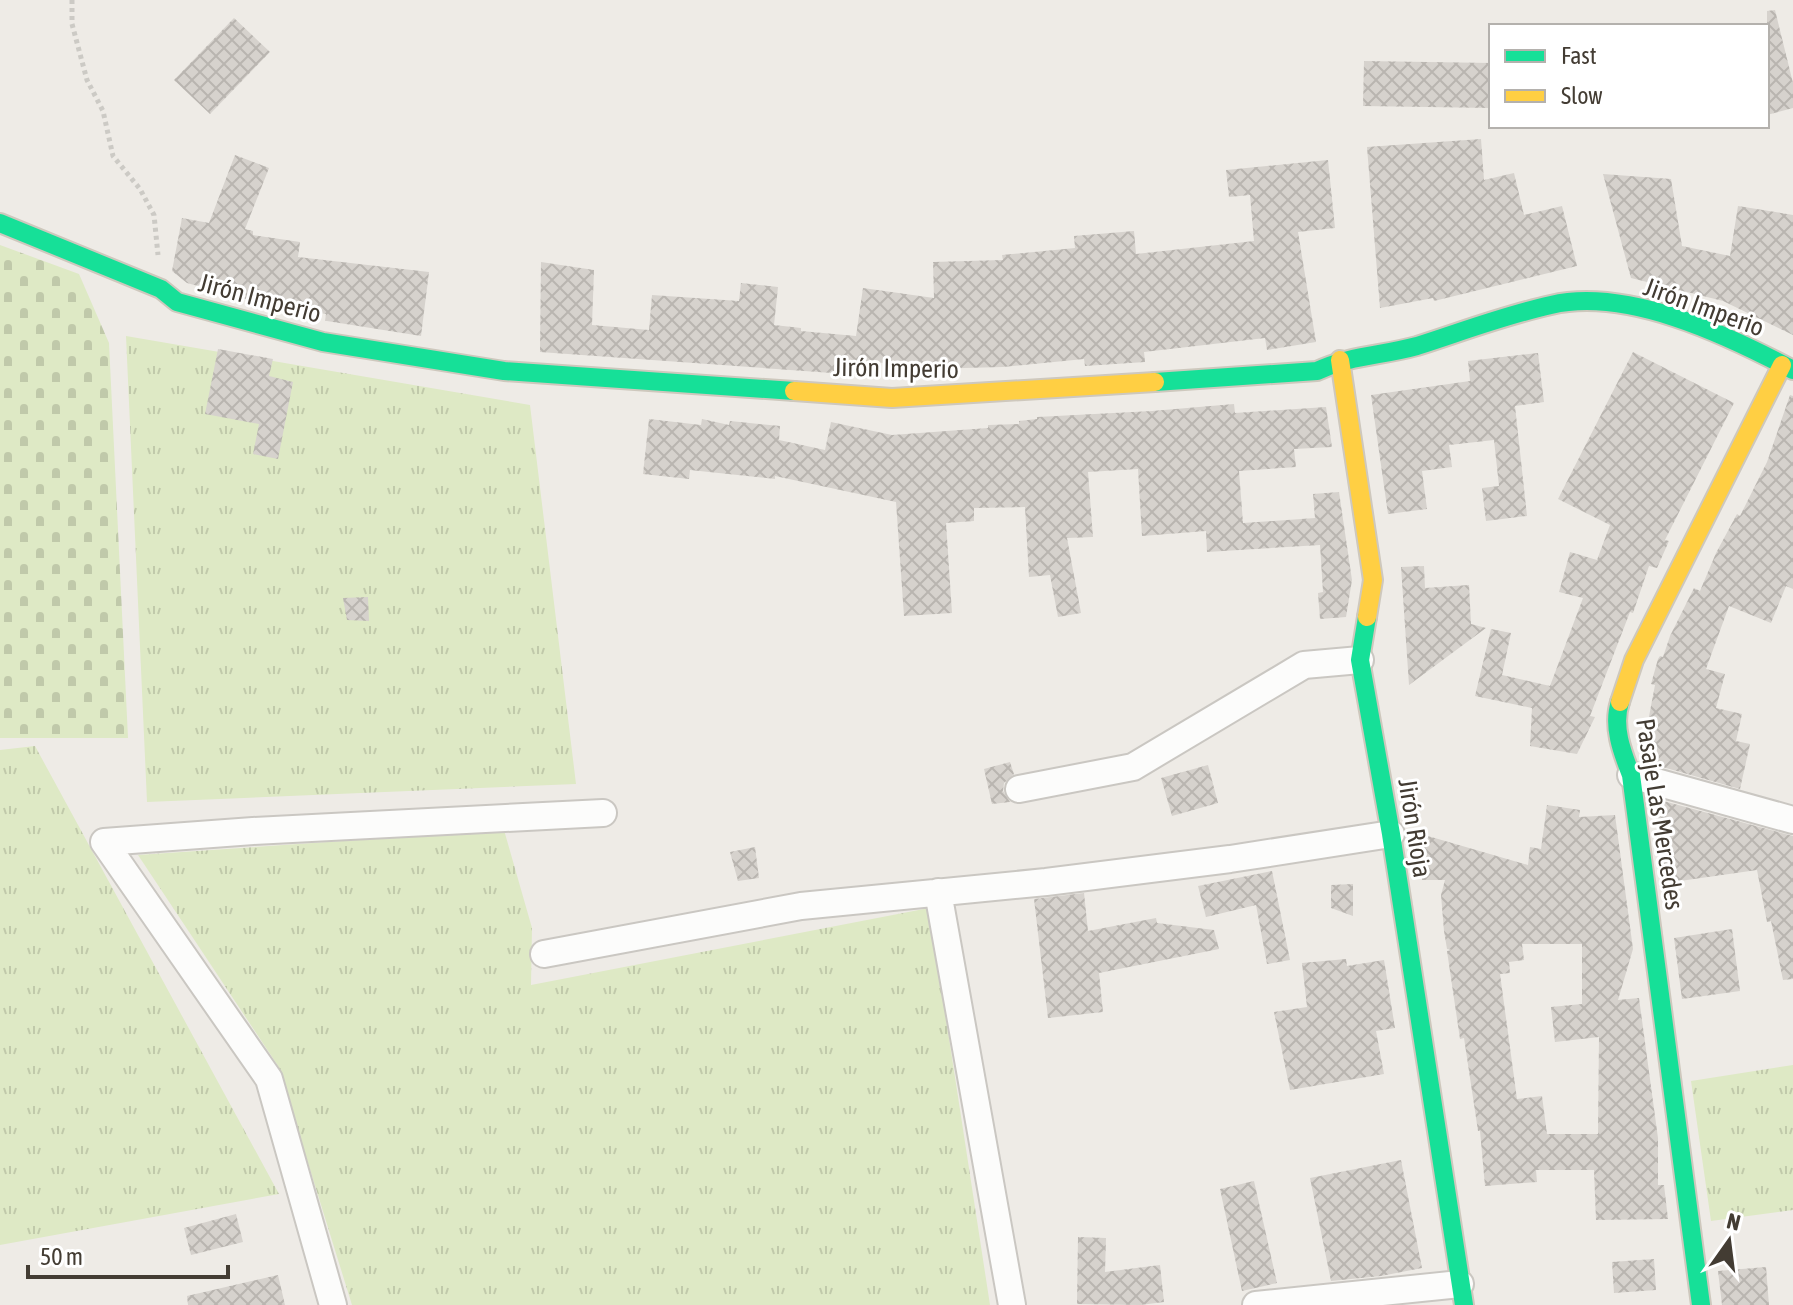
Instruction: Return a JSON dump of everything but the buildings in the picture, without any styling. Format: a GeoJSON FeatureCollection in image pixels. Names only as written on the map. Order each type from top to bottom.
{"type":"FeatureCollection","features":[{"type":"Feature","properties":{"kind":"street","name":"Jirón Imperio"},"geometry":{"type":"LineString","coordinates":[[0,223],[161,289],[177,302],[323,342],[489,368],[892,398],[980,394],[1317,371],[1340,360],[1399,351],[1553,304],[1600,302],[1656,311],[1741,342],[1787,367]]}},
{"type":"Feature","properties":{"kind":"street","name":"Jirón Rioja"},"geometry":{"type":"LineString","coordinates":[[1340,360],[1373,580],[1360,660],[1391,834],[1462,1295]]}},
{"type":"Feature","properties":{"kind":"street","name":"Pasaje Las Mercedes"},"geometry":{"type":"LineString","coordinates":[[1701,1305],[1631,775],[1620,746],[1616,713],[1634,660],[1787,367]]}},
{"type":"Feature","properties":{"kind":"street"},"geometry":{"type":"LineString","coordinates":[[1019,789],[1133,767],[1304,665],[1360,660]]}},
{"type":"Feature","properties":{"kind":"street"},"geometry":{"type":"LineString","coordinates":[[1631,775],[1793,820]]}},
{"type":"Feature","properties":{"kind":"street"},"geometry":{"type":"LineString","coordinates":[[333,1305],[269,1079],[104,842],[603,813]]}},
{"type":"Feature","properties":{"kind":"street"},"geometry":{"type":"LineString","coordinates":[[544,954],[801,906],[1214,861],[1391,834]]}},
{"type":"Feature","properties":{"kind":"street"},"geometry":{"type":"LineString","coordinates":[[938,892],[1012,1305]]}},
{"type":"Feature","properties":{"kind":"street"},"geometry":{"type":"LineString","coordinates":[[1256,1305],[1462,1295]]}},
{"type":"Feature","properties":{"kind":"path"},"geometry":{"type":"LineString","coordinates":[[72,0],[72,24],[87,80],[103,111],[113,156],[140,189],[154,215],[161,289]]}},
{"type":"Feature","properties":{"kind":"green space"},"geometry":{"type":"Polygon","coordinates":[[[0,245],[79,274],[109,343],[128,738],[0,738],[0,245]]]}},
{"type":"Feature","properties":{"kind":"green space"},"geometry":{"type":"Polygon","coordinates":[[[126,336],[530,405],[576,784],[147,802],[126,336]]]}},
{"type":"Feature","properties":{"kind":"green space"},"geometry":{"type":"Polygon","coordinates":[[[35,746],[279,1194],[0,1245],[0,750],[35,746]]]}},
{"type":"Feature","properties":{"kind":"green space"},"geometry":{"type":"Polygon","coordinates":[[[504,830],[532,928],[531,985],[929,908],[990,1305],[352,1305],[278,1066],[138,855],[504,830]]]}},
{"type":"Feature","properties":{"kind":"green space"},"geometry":{"type":"Polygon","coordinates":[[[1793,1065],[1793,1210],[1711,1221],[1691,1081],[1793,1065]]]}},
{"type":"Feature","properties":{"kind":"traffic: fast"},"geometry":{"type":"LineString","coordinates":[[0,223],[161,289],[177,302],[323,342],[504,371],[794,391]]}},
{"type":"Feature","properties":{"kind":"traffic: fast"},"geometry":{"type":"LineString","coordinates":[[1155,382],[1317,371],[1354,359],[1417,346],[1534,309],[1581,301],[1644,308],[1676,318],[1707,329],[1793,370]]}},
{"type":"Feature","properties":{"kind":"traffic: fast"},"geometry":{"type":"LineString","coordinates":[[1367,617],[1360,660],[1391,834],[1464,1305]]}},
{"type":"Feature","properties":{"kind":"traffic: fast"},"geometry":{"type":"LineString","coordinates":[[1620,702],[1618,730],[1631,775],[1701,1305]]}},
{"type":"Feature","properties":{"kind":"traffic: slow"},"geometry":{"type":"LineString","coordinates":[[1340,360],[1373,580],[1367,617]]}},
{"type":"Feature","properties":{"kind":"traffic: slow"},"geometry":{"type":"LineString","coordinates":[[1620,702],[1634,660],[1782,365]]}},
{"type":"Feature","properties":{"kind":"traffic: slow"},"geometry":{"type":"LineString","coordinates":[[794,391],[892,398],[1155,382]]}}]}
